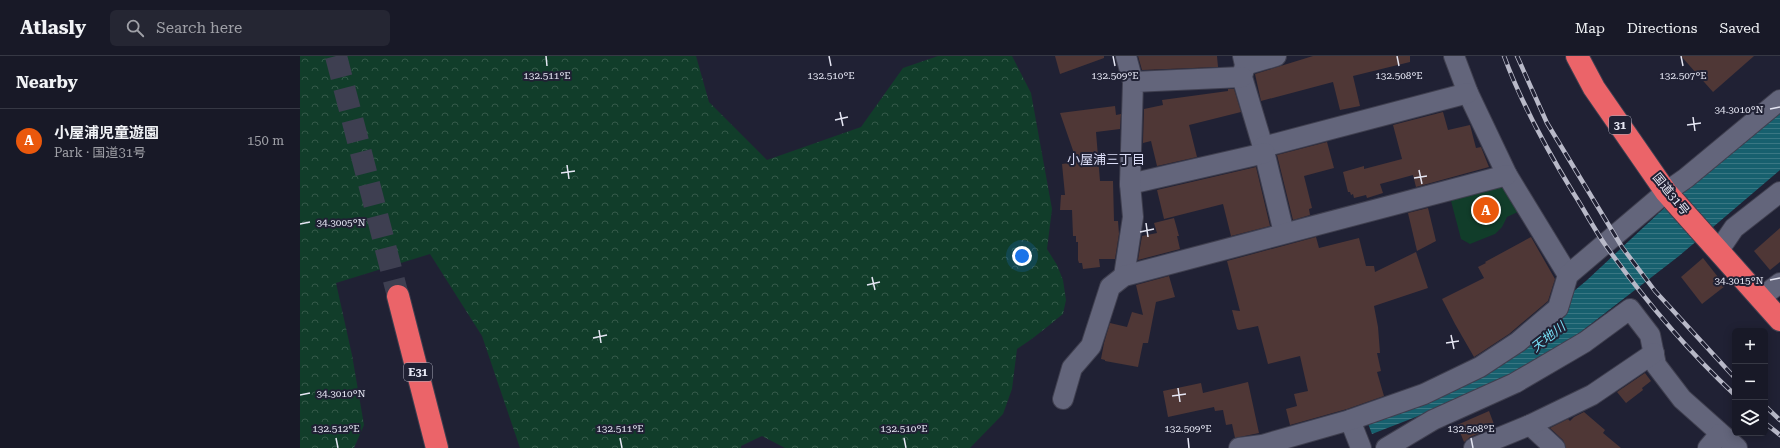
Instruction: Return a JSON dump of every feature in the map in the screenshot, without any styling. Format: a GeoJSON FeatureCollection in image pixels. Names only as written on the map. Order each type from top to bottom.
{"type":"FeatureCollection","features":[{"type":"Feature","properties":{"kind":"highway","name":"国道31号"},"geometry":{"type":"LineString","coordinates":[[1577,56],[1594,88],[1668,194],[1780,320]]}},
{"type":"Feature","properties":{"kind":"highway","name":"E31"},"geometry":{"type":"LineString","coordinates":[[398,296],[437,448]]}},
{"type":"Feature","properties":{"kind":"street"},"geometry":{"type":"LineString","coordinates":[[1124,276],[1133,217],[1130,184],[1133,82],[1126,56]]}},
{"type":"Feature","properties":{"kind":"street"},"geometry":{"type":"LineString","coordinates":[[1133,82],[1243,66],[1276,56]]}},
{"type":"Feature","properties":{"kind":"street"},"geometry":{"type":"LineString","coordinates":[[1454,56],[1468,93],[1507,175],[1568,275]]}},
{"type":"Feature","properties":{"kind":"street"},"geometry":{"type":"LineString","coordinates":[[1243,66],[1284,233]]}},
{"type":"Feature","properties":{"kind":"street"},"geometry":{"type":"LineString","coordinates":[[1130,184],[1264,150],[1468,93]]}},
{"type":"Feature","properties":{"kind":"street"},"geometry":{"type":"LineString","coordinates":[[1239,448],[1262,445],[1350,420],[1424,394],[1480,367],[1518,342],[1558,308],[1568,275],[1780,100]]}},
{"type":"Feature","properties":{"kind":"street"},"geometry":{"type":"LineString","coordinates":[[1064,399],[1072,368],[1091,346],[1110,287],[1124,276],[1507,175]]}},
{"type":"Feature","properties":{"kind":"street"},"geometry":{"type":"LineString","coordinates":[[1712,243],[1780,192]]}},
{"type":"Feature","properties":{"kind":"street"},"geometry":{"type":"LineString","coordinates":[[1760,298],[1780,283]]}},
{"type":"Feature","properties":{"kind":"street"},"geometry":{"type":"LineString","coordinates":[[1386,448],[1433,420],[1515,383],[1585,342],[1630,309],[1650,335],[1656,365],[1714,441],[1737,448]]}},
{"type":"Feature","properties":{"kind":"street"},"geometry":{"type":"LineString","coordinates":[[1474,448],[1530,425],[1592,395],[1654,353]]}},
{"type":"Feature","properties":{"kind":"street"},"geometry":{"type":"LineString","coordinates":[[1350,420],[1360,446]]}},
{"type":"Feature","properties":{"kind":"street"},"geometry":{"type":"LineString","coordinates":[[1530,425],[1555,448]]}},
{"type":"Feature","properties":{"kind":"green space"},"geometry":{"type":"Polygon","coordinates":[[[300,56],[696,56],[709,102],[767,160],[861,127],[903,68],[938,56],[1012,56],[1031,93],[1052,209],[1047,249],[1057,265],[1063,280],[1066,300],[1063,314],[1035,337],[1017,349],[1012,389],[1003,414],[970,448],[785,448],[762,436],[741,446],[741,448],[520,448],[482,336],[430,254],[336,283],[352,355],[364,425],[354,448],[300,448],[300,56]]]}},
{"type":"Feature","properties":{"kind":"green space"},"geometry":{"type":"Polygon","coordinates":[[[1502,178],[1520,211],[1507,217],[1502,227],[1495,234],[1470,244],[1461,239],[1451,201],[1446,192],[1502,178]]]}},
{"type":"Feature","properties":{"kind":"water","name":"天地川"},"geometry":{"type":"Polygon","coordinates":[[[1780,108],[1780,170],[1679,256],[1565,344],[1516,371],[1439,408],[1372,434],[1364,413],[1411,394],[1527,330],[1586,281],[1661,211],[1780,108]]]}},
{"type":"Feature","properties":{"kind":"building"},"geometry":{"type":"Polygon","coordinates":[[[1055,56],[1104,56],[1104,58],[1060,74],[1055,56]]]}},
{"type":"Feature","properties":{"kind":"building"},"geometry":{"type":"Polygon","coordinates":[[[1138,56],[1217,56],[1218,67],[1142,70],[1138,56]]]}},
{"type":"Feature","properties":{"kind":"building"},"geometry":{"type":"Polygon","coordinates":[[[1313,56],[1410,56],[1410,62],[1353,76],[1360,106],[1340,110],[1333,82],[1261,101],[1255,74],[1313,56]]]}},
{"type":"Feature","properties":{"kind":"building"},"geometry":{"type":"Polygon","coordinates":[[[1681,56],[1754,56],[1713,92],[1681,56]]]}},
{"type":"Feature","properties":{"kind":"building"},"geometry":{"type":"Polygon","coordinates":[[[1228,89],[1234,89],[1241,112],[1189,125],[1197,157],[1157,166],[1151,141],[1143,143],[1144,109],[1163,105],[1162,100],[1228,91],[1228,89]]]}},
{"type":"Feature","properties":{"kind":"building"},"geometry":{"type":"Polygon","coordinates":[[[1115,106],[1116,115],[1121,114],[1120,129],[1096,132],[1100,181],[1113,181],[1114,221],[1118,221],[1119,234],[1115,259],[1099,259],[1100,267],[1083,269],[1082,263],[1079,263],[1078,260],[1078,242],[1076,242],[1076,236],[1073,236],[1072,210],[1060,210],[1061,195],[1065,195],[1062,164],[1077,162],[1060,113],[1115,106]]]}},
{"type":"Feature","properties":{"kind":"building"},"geometry":{"type":"Polygon","coordinates":[[[1443,112],[1448,130],[1470,125],[1476,148],[1481,147],[1489,167],[1416,187],[1413,175],[1380,184],[1383,193],[1367,198],[1366,195],[1354,198],[1353,194],[1351,195],[1350,192],[1348,192],[1343,172],[1364,166],[1364,169],[1402,159],[1393,125],[1443,112]]]}},
{"type":"Feature","properties":{"kind":"building"},"geometry":{"type":"Polygon","coordinates":[[[1327,142],[1334,168],[1304,176],[1312,208],[1309,209],[1310,215],[1293,220],[1277,155],[1327,142]]]}},
{"type":"Feature","properties":{"kind":"building"},"geometry":{"type":"Polygon","coordinates":[[[1256,167],[1270,226],[1231,236],[1223,204],[1164,219],[1157,190],[1256,167]]]}},
{"type":"Feature","properties":{"kind":"building"},"geometry":{"type":"Polygon","coordinates":[[[1428,208],[1436,241],[1417,251],[1408,213],[1428,208]]]}},
{"type":"Feature","properties":{"kind":"building"},"geometry":{"type":"Polygon","coordinates":[[[1174,218],[1179,236],[1177,236],[1180,249],[1138,260],[1142,236],[1157,233],[1154,223],[1174,218]]]}},
{"type":"Feature","properties":{"kind":"building"},"geometry":{"type":"Polygon","coordinates":[[[1780,228],[1780,262],[1770,270],[1754,251],[1780,228]]]}},
{"type":"Feature","properties":{"kind":"building"},"geometry":{"type":"Polygon","coordinates":[[[1316,237],[1319,248],[1359,238],[1366,266],[1374,266],[1375,272],[1416,252],[1428,288],[1374,306],[1378,327],[1380,353],[1377,353],[1381,371],[1377,372],[1384,396],[1347,409],[1290,425],[1286,409],[1297,406],[1294,394],[1308,391],[1300,356],[1268,364],[1258,326],[1239,330],[1237,329],[1232,310],[1240,311],[1227,261],[1316,237]]]}},
{"type":"Feature","properties":{"kind":"building"},"geometry":{"type":"Polygon","coordinates":[[[1531,237],[1555,279],[1548,301],[1509,334],[1474,357],[1442,299],[1484,278],[1478,267],[1531,237]]]}},
{"type":"Feature","properties":{"kind":"building"},"geometry":{"type":"Polygon","coordinates":[[[1703,258],[1725,286],[1702,304],[1681,277],[1703,258]]]}},
{"type":"Feature","properties":{"kind":"building"},"geometry":{"type":"Polygon","coordinates":[[[1169,276],[1175,297],[1156,302],[1148,343],[1143,343],[1138,367],[1101,359],[1110,323],[1127,327],[1132,312],[1143,315],[1136,285],[1169,276]]]}},
{"type":"Feature","properties":{"kind":"building"},"geometry":{"type":"Polygon","coordinates":[[[1645,373],[1651,381],[1642,388],[1643,390],[1626,403],[1617,392],[1645,373]]]}},
{"type":"Feature","properties":{"kind":"building"},"geometry":{"type":"Polygon","coordinates":[[[1248,382],[1259,433],[1235,438],[1232,424],[1226,425],[1223,410],[1215,411],[1214,407],[1168,417],[1163,391],[1201,383],[1203,393],[1248,382]]]}},
{"type":"Feature","properties":{"kind":"building"},"geometry":{"type":"Polygon","coordinates":[[[1489,411],[1495,427],[1470,437],[1464,442],[1457,425],[1489,411]]]}},
{"type":"Feature","properties":{"kind":"building"},"geometry":{"type":"Polygon","coordinates":[[[1584,412],[1605,430],[1603,433],[1621,448],[1566,448],[1563,440],[1550,428],[1568,419],[1570,421],[1574,417],[1584,412]]]}},
{"type":"Feature","properties":{"kind":"tunnel"},"geometry":{"type":"LineString","coordinates":[[336,56],[398,296]]}},
{"type":"Feature","properties":{"kind":"railway"},"geometry":{"type":"LineString","coordinates":[[1504,56],[1527,110],[1597,233],[1667,324],[1700,361],[1732,392]]}},
{"type":"Feature","properties":{"kind":"railway"},"geometry":{"type":"LineString","coordinates":[[1517,56],[1547,123],[1622,247],[1655,291],[1732,375]]}},
{"type":"Feature","properties":{"kind":"railway"},"geometry":{"type":"LineString","coordinates":[[1768,409],[1780,420]]}},
{"type":"Feature","properties":{"kind":"railway"},"geometry":{"type":"LineString","coordinates":[[1768,425],[1780,435]]}},
{"type":"Feature","properties":{"kind":"place","name":"小屋浦児童遊園"},"geometry":{"type":"Point","coordinates":[1486,210]}},
{"type":"Feature","properties":{"kind":"district","name":"小屋浦三丁目"},"geometry":{"type":"Point","coordinates":[1106,159]}}]}
